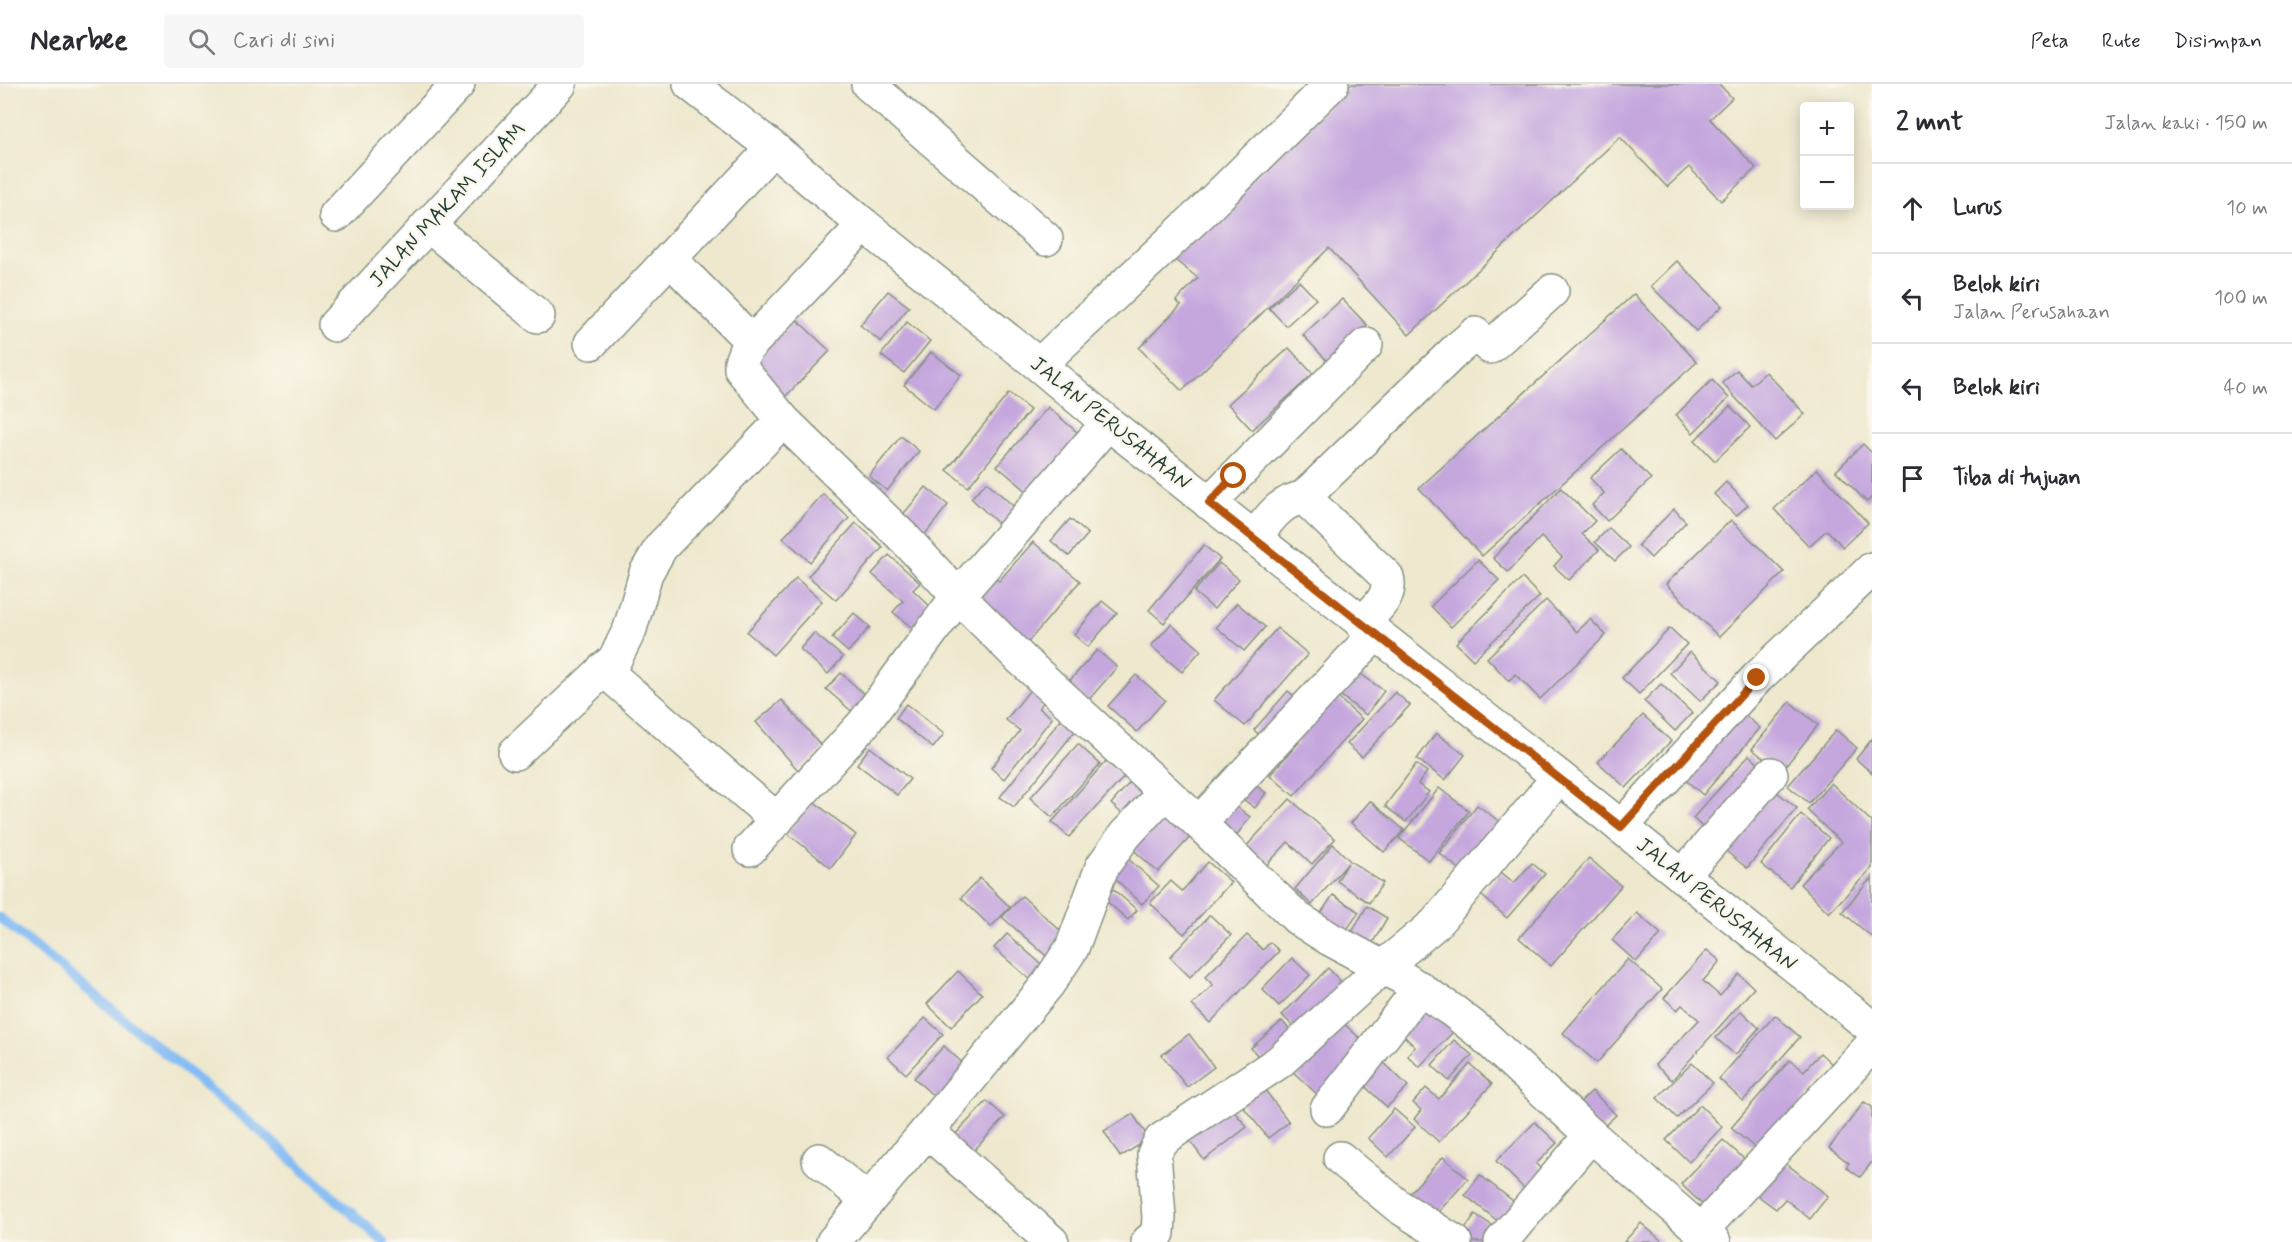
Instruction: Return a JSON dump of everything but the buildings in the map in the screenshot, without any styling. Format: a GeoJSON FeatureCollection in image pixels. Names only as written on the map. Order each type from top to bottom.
{"type":"FeatureCollection","features":[{"type":"Feature","properties":{"kind":"street"},"geometry":{"type":"LineString","coordinates":[[336,214],[458,84]]}},
{"type":"Feature","properties":{"kind":"street","name":"JALAN MAKAM ISLAM"},"geometry":{"type":"LineString","coordinates":[[335,325],[560,84]]}},
{"type":"Feature","properties":{"kind":"street","name":"JALAN PERUSAHAAN"},"geometry":{"type":"LineString","coordinates":[[690,84],[773,148],[1108,423],[1559,777],[1872,1028]]}},
{"type":"Feature","properties":{"kind":"street"},"geometry":{"type":"LineString","coordinates":[[868,84],[1046,239]]}},
{"type":"Feature","properties":{"kind":"street"},"geometry":{"type":"LineString","coordinates":[[1039,365],[1202,212],[1332,84]]}},
{"type":"Feature","properties":{"kind":"street"},"geometry":{"type":"LineString","coordinates":[[591,343],[773,148]]}},
{"type":"Feature","properties":{"kind":"street"},"geometry":{"type":"LineString","coordinates":[[428,225],[538,316]]}},
{"type":"Feature","properties":{"kind":"street"},"geometry":{"type":"LineString","coordinates":[[864,225],[746,349],[741,369],[783,420],[906,540],[1020,658],[1199,823],[1297,918],[1330,939],[1420,988],[1481,1033],[1591,1135],[1707,1237],[1872,1045]]}},
{"type":"Feature","properties":{"kind":"street"},"geometry":{"type":"LineString","coordinates":[[670,259],[752,342]]}},
{"type":"Feature","properties":{"kind":"street"},"geometry":{"type":"LineString","coordinates":[[1254,538],[1276,511],[1290,500],[1303,498],[1475,334],[1490,347],[1552,291]]}},
{"type":"Feature","properties":{"kind":"street"},"geometry":{"type":"LineString","coordinates":[[1209,503],[1366,345]]}},
{"type":"Feature","properties":{"kind":"street"},"geometry":{"type":"LineString","coordinates":[[515,753],[615,659],[630,629],[646,573],[661,547],[783,420]]}},
{"type":"Feature","properties":{"kind":"street"},"geometry":{"type":"LineString","coordinates":[[750,849],[864,723],[958,596],[1108,423]]}},
{"type":"Feature","properties":{"kind":"street"},"geometry":{"type":"LineString","coordinates":[[1199,823],[1368,629],[1390,585],[1387,578],[1303,498]]}},
{"type":"Feature","properties":{"kind":"street"},"geometry":{"type":"LineString","coordinates":[[1621,827],[1757,678],[1872,569]]}},
{"type":"Feature","properties":{"kind":"street"},"geometry":{"type":"LineString","coordinates":[[603,669],[777,820]]}},
{"type":"Feature","properties":{"kind":"street"},"geometry":{"type":"LineString","coordinates":[[1682,876],[1771,774]]}},
{"type":"Feature","properties":{"kind":"street"},"geometry":{"type":"LineString","coordinates":[[1148,1242],[1158,1233],[1159,1217],[1154,1154],[1161,1140],[1279,1062],[1383,967],[1435,924],[1559,777]]}},
{"type":"Feature","properties":{"kind":"street"},"geometry":{"type":"LineString","coordinates":[[833,1242],[1048,984],[1072,948],[1102,867],[1125,835],[1165,792]]}},
{"type":"Feature","properties":{"kind":"street"},"geometry":{"type":"LineString","coordinates":[[1327,1109],[1420,988]]}},
{"type":"Feature","properties":{"kind":"street"},"geometry":{"type":"LineString","coordinates":[[927,1131],[1053,1242]]}},
{"type":"Feature","properties":{"kind":"street"},"geometry":{"type":"LineString","coordinates":[[1501,1242],[1591,1135]]}},
{"type":"Feature","properties":{"kind":"street"},"geometry":{"type":"LineString","coordinates":[[1340,1158],[1398,1206],[1455,1242]]}},
{"type":"Feature","properties":{"kind":"street"},"geometry":{"type":"LineString","coordinates":[[819,1160],[868,1201]]}},
{"type":"Feature","properties":{"kind":"waterway"},"geometry":{"type":"LineString","coordinates":[[0,918],[260,1131],[384,1242]]}},
{"type":"Feature","properties":{"kind":"route"},"geometry":{"type":"LineString","coordinates":[[1234,476],[1209,503],[1621,827],[1757,678]]}}]}
